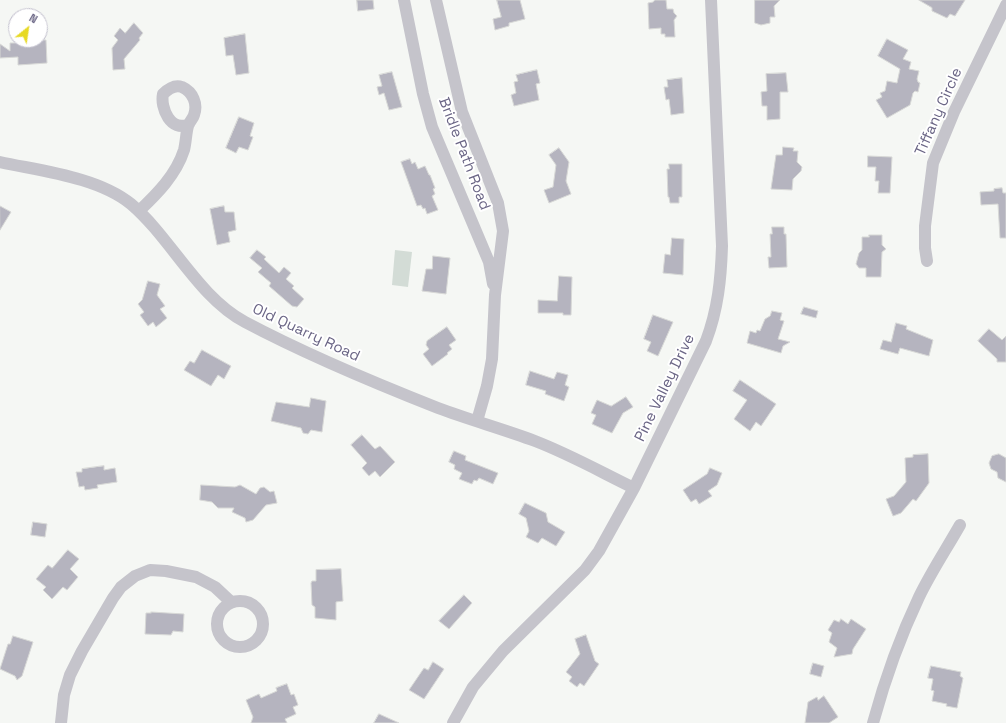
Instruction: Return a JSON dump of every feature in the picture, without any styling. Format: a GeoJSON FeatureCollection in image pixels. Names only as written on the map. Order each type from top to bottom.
{"type":"FeatureCollection","features":[{"type":"Feature","properties":{"kind":"street","name":"Bridle Path Road"},"geometry":{"type":"LineString","coordinates":[[404,0],[423,94],[432,127],[489,262],[495,295]]}},
{"type":"Feature","properties":{"kind":"street","name":"Bridle Path Road"},"geometry":{"type":"LineString","coordinates":[[436,0],[462,112],[498,203],[501,217],[502,245],[495,295],[492,359],[487,386],[477,421]]}},
{"type":"Feature","properties":{"kind":"street","name":"Pine Valley Drive"},"geometry":{"type":"LineString","coordinates":[[452,723],[473,687],[502,651],[585,570],[599,551],[634,488],[706,341],[714,319],[720,282],[722,246],[711,0]]}},
{"type":"Feature","properties":{"kind":"street","name":"Tiffany Circle"},"geometry":{"type":"LineString","coordinates":[[927,261],[924,248],[925,226],[933,162],[954,112],[1006,5]]}},
{"type":"Feature","properties":{"kind":"street"},"geometry":{"type":"LineString","coordinates":[[139,212],[157,193],[175,170],[184,150],[189,124]]}},
{"type":"Feature","properties":{"kind":"street","name":"Old Quarry Road"},"geometry":{"type":"LineString","coordinates":[[0,162],[85,182],[110,191],[130,203],[158,231],[205,289],[242,320],[298,350],[439,408],[534,441],[565,454],[634,488]]}},
{"type":"Feature","properties":{"kind":"street"},"geometry":{"type":"LineString","coordinates":[[873,723],[882,689],[900,639],[920,595],[960,525]]}},
{"type":"Feature","properties":{"kind":"street"},"geometry":{"type":"LineString","coordinates":[[61,723],[64,695],[70,675],[113,598],[134,576],[150,570],[166,570],[196,577],[215,587],[231,602]]}},
{"type":"Feature","properties":{"kind":"shaded area"},"geometry":{"type":"Polygon","coordinates":[[[395,250],[412,252],[408,287],[392,285],[395,250]]]}},
{"type":"Feature","properties":{"kind":"building"},"geometry":{"type":"Polygon","coordinates":[[[357,0],[373,0],[374,9],[358,11],[357,0]]]}},
{"type":"Feature","properties":{"kind":"building"},"geometry":{"type":"Polygon","coordinates":[[[497,0],[520,0],[525,19],[509,23],[509,26],[495,30],[493,19],[501,17],[497,0]]]}},
{"type":"Feature","properties":{"kind":"building"},"geometry":{"type":"Polygon","coordinates":[[[655,0],[666,0],[667,9],[673,9],[677,16],[674,20],[675,37],[665,37],[665,34],[661,34],[661,28],[649,29],[648,3],[655,0]]]}},
{"type":"Feature","properties":{"kind":"building"},"geometry":{"type":"Polygon","coordinates":[[[755,0],[780,0],[774,6],[775,17],[770,17],[770,23],[761,25],[755,23],[755,0]]]}},
{"type":"Feature","properties":{"kind":"building"},"geometry":{"type":"Polygon","coordinates":[[[919,0],[965,0],[955,16],[950,14],[947,18],[932,11],[932,8],[919,0]]]}},
{"type":"Feature","properties":{"kind":"building"},"geometry":{"type":"Polygon","coordinates":[[[134,23],[143,33],[139,38],[140,40],[124,59],[125,69],[113,70],[112,48],[118,40],[114,36],[120,28],[125,33],[134,23]]]}},
{"type":"Feature","properties":{"kind":"building"},"geometry":{"type":"Polygon","coordinates":[[[245,34],[249,73],[236,75],[233,55],[226,56],[224,38],[245,34]]]}},
{"type":"Feature","properties":{"kind":"building"},"geometry":{"type":"Polygon","coordinates":[[[887,39],[908,50],[903,59],[911,62],[909,69],[919,71],[917,79],[920,83],[918,92],[915,91],[913,93],[910,105],[887,118],[876,100],[882,97],[880,93],[885,91],[887,81],[897,83],[900,69],[878,56],[887,39]]]}},
{"type":"Feature","properties":{"kind":"building"},"geometry":{"type":"Polygon","coordinates":[[[0,44],[10,51],[10,48],[46,48],[47,63],[18,65],[18,57],[0,58],[0,44]]]}},
{"type":"Feature","properties":{"kind":"building"},"geometry":{"type":"Polygon","coordinates":[[[537,70],[540,83],[536,84],[539,100],[514,106],[511,95],[516,93],[514,82],[518,81],[516,75],[537,70]]]}},
{"type":"Feature","properties":{"kind":"building"},"geometry":{"type":"Polygon","coordinates":[[[392,72],[402,107],[389,110],[384,93],[379,95],[377,87],[382,86],[379,75],[392,72]]]}},
{"type":"Feature","properties":{"kind":"building"},"geometry":{"type":"Polygon","coordinates":[[[786,73],[788,92],[780,92],[780,119],[767,120],[767,106],[762,106],[761,92],[767,91],[766,74],[786,73]]]}},
{"type":"Feature","properties":{"kind":"building"},"geometry":{"type":"Polygon","coordinates":[[[682,78],[684,113],[671,115],[669,99],[666,100],[664,87],[668,87],[667,80],[682,78]]]}},
{"type":"Feature","properties":{"kind":"building"},"geometry":{"type":"Polygon","coordinates":[[[239,117],[254,123],[250,136],[253,137],[248,150],[239,147],[236,153],[226,148],[239,117]]]}},
{"type":"Feature","properties":{"kind":"building"},"geometry":{"type":"Polygon","coordinates":[[[783,147],[794,148],[793,151],[798,151],[797,162],[802,167],[801,171],[793,179],[792,190],[771,189],[776,155],[782,155],[783,147]]]}},
{"type":"Feature","properties":{"kind":"building"},"geometry":{"type":"Polygon","coordinates":[[[559,148],[569,162],[566,181],[571,194],[549,203],[544,190],[553,187],[556,165],[549,155],[559,148]]]}},
{"type":"Feature","properties":{"kind":"building"},"geometry":{"type":"Polygon","coordinates":[[[868,156],[892,157],[890,193],[878,193],[879,181],[875,181],[876,167],[868,167],[868,156]]]}},
{"type":"Feature","properties":{"kind":"building"},"geometry":{"type":"Polygon","coordinates":[[[410,159],[412,164],[415,162],[418,169],[425,166],[430,175],[435,188],[433,189],[435,194],[432,196],[438,210],[427,214],[425,208],[423,209],[421,205],[417,206],[401,162],[410,159]]]}},
{"type":"Feature","properties":{"kind":"building"},"geometry":{"type":"Polygon","coordinates":[[[669,164],[682,164],[682,197],[679,197],[679,203],[670,203],[668,197],[667,169],[669,169],[669,164]]]}},
{"type":"Feature","properties":{"kind":"building"},"geometry":{"type":"Polygon","coordinates":[[[1002,188],[1003,193],[1006,193],[1006,238],[1000,238],[998,204],[981,205],[980,192],[994,191],[994,189],[1002,188]]]}},
{"type":"Feature","properties":{"kind":"building"},"geometry":{"type":"Polygon","coordinates":[[[0,206],[11,212],[0,230],[0,206]]]}},
{"type":"Feature","properties":{"kind":"building"},"geometry":{"type":"Polygon","coordinates":[[[224,206],[225,212],[234,212],[236,230],[228,232],[230,242],[217,245],[210,209],[224,206]]]}},
{"type":"Feature","properties":{"kind":"building"},"geometry":{"type":"Polygon","coordinates":[[[772,227],[784,227],[784,234],[786,234],[787,267],[769,268],[768,257],[771,257],[770,234],[772,234],[772,227]]]}},
{"type":"Feature","properties":{"kind":"building"},"geometry":{"type":"Polygon","coordinates":[[[869,235],[882,235],[882,245],[886,249],[882,252],[881,277],[866,277],[866,268],[859,268],[856,264],[859,253],[862,250],[862,237],[869,237],[869,235]]]}},
{"type":"Feature","properties":{"kind":"building"},"geometry":{"type":"Polygon","coordinates":[[[672,238],[684,239],[683,275],[663,273],[665,254],[670,255],[672,238]]]}},
{"type":"Feature","properties":{"kind":"building"},"geometry":{"type":"Polygon","coordinates":[[[257,250],[266,257],[264,259],[279,273],[284,267],[291,273],[286,279],[294,286],[292,288],[304,299],[297,307],[292,306],[269,286],[271,283],[258,272],[262,268],[250,258],[257,250]]]}},
{"type":"Feature","properties":{"kind":"building"},"geometry":{"type":"Polygon","coordinates":[[[433,256],[450,258],[446,294],[422,291],[426,269],[432,269],[433,256]]]}},
{"type":"Feature","properties":{"kind":"building"},"geometry":{"type":"Polygon","coordinates":[[[559,276],[572,277],[571,315],[563,315],[563,313],[538,313],[538,300],[557,301],[559,276]]]}},
{"type":"Feature","properties":{"kind":"building"},"geometry":{"type":"Polygon","coordinates":[[[148,281],[160,284],[157,295],[165,306],[160,309],[167,318],[156,327],[153,322],[148,326],[140,315],[144,312],[138,304],[142,300],[148,281]]]}},
{"type":"Feature","properties":{"kind":"building"},"geometry":{"type":"Polygon","coordinates":[[[804,307],[818,311],[816,318],[801,314],[804,307]]]}},
{"type":"Feature","properties":{"kind":"building"},"geometry":{"type":"Polygon","coordinates":[[[772,311],[782,313],[780,320],[784,321],[778,339],[790,342],[783,346],[781,353],[747,343],[750,331],[756,333],[757,330],[760,331],[765,319],[770,316],[772,311]]]}},
{"type":"Feature","properties":{"kind":"building"},"geometry":{"type":"Polygon","coordinates":[[[653,315],[673,322],[658,356],[647,351],[651,342],[644,339],[653,315]]]}},
{"type":"Feature","properties":{"kind":"building"},"geometry":{"type":"Polygon","coordinates":[[[896,323],[907,326],[906,329],[933,340],[929,356],[900,348],[898,354],[880,349],[883,340],[891,342],[896,323]]]}},
{"type":"Feature","properties":{"kind":"building"},"geometry":{"type":"Polygon","coordinates":[[[447,327],[456,340],[449,345],[452,349],[447,353],[448,354],[432,366],[423,354],[429,349],[426,345],[427,341],[447,327]]]}},
{"type":"Feature","properties":{"kind":"building"},"geometry":{"type":"Polygon","coordinates":[[[989,329],[1002,340],[1006,336],[1006,362],[997,362],[997,359],[978,341],[989,329]]]}},
{"type":"Feature","properties":{"kind":"building"},"geometry":{"type":"Polygon","coordinates":[[[202,350],[231,366],[224,379],[218,375],[211,386],[184,370],[190,361],[194,363],[202,350]]]}},
{"type":"Feature","properties":{"kind":"building"},"geometry":{"type":"Polygon","coordinates":[[[530,371],[554,379],[557,372],[568,375],[565,385],[569,387],[564,401],[545,394],[546,391],[526,385],[530,371]]]}},
{"type":"Feature","properties":{"kind":"building"},"geometry":{"type":"Polygon","coordinates":[[[740,380],[776,404],[761,426],[756,422],[750,431],[734,419],[747,400],[733,391],[740,380]]]}},
{"type":"Feature","properties":{"kind":"building"},"geometry":{"type":"Polygon","coordinates":[[[626,397],[633,407],[623,413],[612,433],[592,424],[596,415],[591,413],[597,400],[611,406],[626,397]]]}},
{"type":"Feature","properties":{"kind":"building"},"geometry":{"type":"Polygon","coordinates":[[[311,398],[326,401],[322,432],[311,430],[308,434],[303,433],[301,428],[271,421],[276,402],[309,407],[311,398]]]}},
{"type":"Feature","properties":{"kind":"building"},"geometry":{"type":"Polygon","coordinates":[[[362,435],[375,449],[380,446],[395,462],[380,477],[375,471],[369,476],[362,468],[367,463],[351,445],[362,435]]]}},
{"type":"Feature","properties":{"kind":"building"},"geometry":{"type":"Polygon","coordinates":[[[454,451],[466,456],[465,460],[498,473],[493,484],[479,478],[477,481],[474,480],[472,484],[459,479],[462,473],[454,469],[455,465],[449,462],[454,451]]]}},
{"type":"Feature","properties":{"kind":"building"},"geometry":{"type":"Polygon","coordinates":[[[928,454],[929,483],[916,501],[913,499],[901,513],[893,516],[886,499],[894,496],[906,482],[905,458],[913,457],[913,455],[928,454]]]}},
{"type":"Feature","properties":{"kind":"building"},"geometry":{"type":"Polygon","coordinates":[[[999,454],[1006,458],[1006,482],[998,478],[997,472],[991,469],[989,463],[992,456],[999,454]]]}},
{"type":"Feature","properties":{"kind":"building"},"geometry":{"type":"Polygon","coordinates":[[[104,466],[104,470],[115,468],[117,482],[97,485],[98,488],[85,490],[84,486],[79,487],[76,472],[82,472],[82,469],[104,466]]]}},
{"type":"Feature","properties":{"kind":"building"},"geometry":{"type":"Polygon","coordinates":[[[710,468],[722,473],[717,485],[708,491],[712,496],[699,504],[696,499],[691,502],[683,490],[707,474],[710,468]]]}},
{"type":"Feature","properties":{"kind":"building"},"geometry":{"type":"Polygon","coordinates":[[[201,485],[235,487],[240,485],[256,494],[260,488],[264,487],[270,492],[274,491],[277,503],[266,505],[253,520],[246,522],[245,518],[232,512],[234,508],[218,508],[212,502],[200,500],[201,485]]]}},
{"type":"Feature","properties":{"kind":"building"},"geometry":{"type":"Polygon","coordinates":[[[525,503],[546,513],[548,522],[565,532],[556,546],[542,538],[538,543],[526,537],[529,531],[526,518],[519,514],[525,503]]]}},
{"type":"Feature","properties":{"kind":"building"},"geometry":{"type":"Polygon","coordinates":[[[33,522],[47,524],[45,537],[31,535],[33,522]]]}},
{"type":"Feature","properties":{"kind":"building"},"geometry":{"type":"Polygon","coordinates":[[[68,550],[79,559],[70,569],[78,577],[67,590],[63,587],[52,599],[43,590],[46,587],[36,579],[48,565],[52,568],[68,550]]]}},
{"type":"Feature","properties":{"kind":"building"},"geometry":{"type":"Polygon","coordinates":[[[341,569],[343,601],[336,602],[336,620],[315,618],[315,607],[312,605],[311,583],[312,581],[316,581],[316,570],[341,569]]]}},
{"type":"Feature","properties":{"kind":"building"},"geometry":{"type":"Polygon","coordinates":[[[464,595],[472,603],[449,629],[439,621],[464,595]]]}},
{"type":"Feature","properties":{"kind":"building"},"geometry":{"type":"Polygon","coordinates":[[[146,613],[184,614],[183,632],[173,631],[171,635],[145,634],[146,613]]]}},
{"type":"Feature","properties":{"kind":"building"},"geometry":{"type":"Polygon","coordinates":[[[841,619],[848,624],[851,619],[866,629],[853,649],[852,654],[834,657],[837,648],[829,642],[832,633],[828,630],[834,620],[839,622],[841,619]]]}},
{"type":"Feature","properties":{"kind":"building"},"geometry":{"type":"Polygon","coordinates":[[[586,635],[595,661],[599,664],[584,686],[580,683],[577,687],[569,681],[572,677],[566,672],[580,654],[575,639],[586,635]]]}},
{"type":"Feature","properties":{"kind":"building"},"geometry":{"type":"Polygon","coordinates":[[[13,636],[33,642],[22,676],[17,680],[15,676],[0,669],[8,644],[10,644],[13,636]]]}},
{"type":"Feature","properties":{"kind":"building"},"geometry":{"type":"Polygon","coordinates":[[[433,662],[444,669],[424,699],[409,690],[424,668],[428,670],[433,662]]]}},
{"type":"Feature","properties":{"kind":"building"},"geometry":{"type":"Polygon","coordinates":[[[813,663],[824,666],[821,677],[810,674],[813,663]]]}},
{"type":"Feature","properties":{"kind":"building"},"geometry":{"type":"Polygon","coordinates":[[[931,666],[961,672],[960,676],[963,678],[957,708],[932,701],[934,691],[931,690],[933,679],[928,678],[931,666]]]}},
{"type":"Feature","properties":{"kind":"building"},"geometry":{"type":"Polygon","coordinates":[[[287,684],[291,695],[294,694],[298,705],[293,707],[296,714],[285,719],[287,723],[251,723],[253,717],[246,700],[259,694],[261,698],[277,691],[276,688],[287,684]]]}},
{"type":"Feature","properties":{"kind":"building"},"geometry":{"type":"Polygon","coordinates":[[[824,696],[838,717],[829,723],[805,723],[808,702],[817,697],[818,700],[824,696]]]}},
{"type":"Feature","properties":{"kind":"building"},"geometry":{"type":"Polygon","coordinates":[[[379,714],[399,723],[374,723],[379,714]]]}}]}
